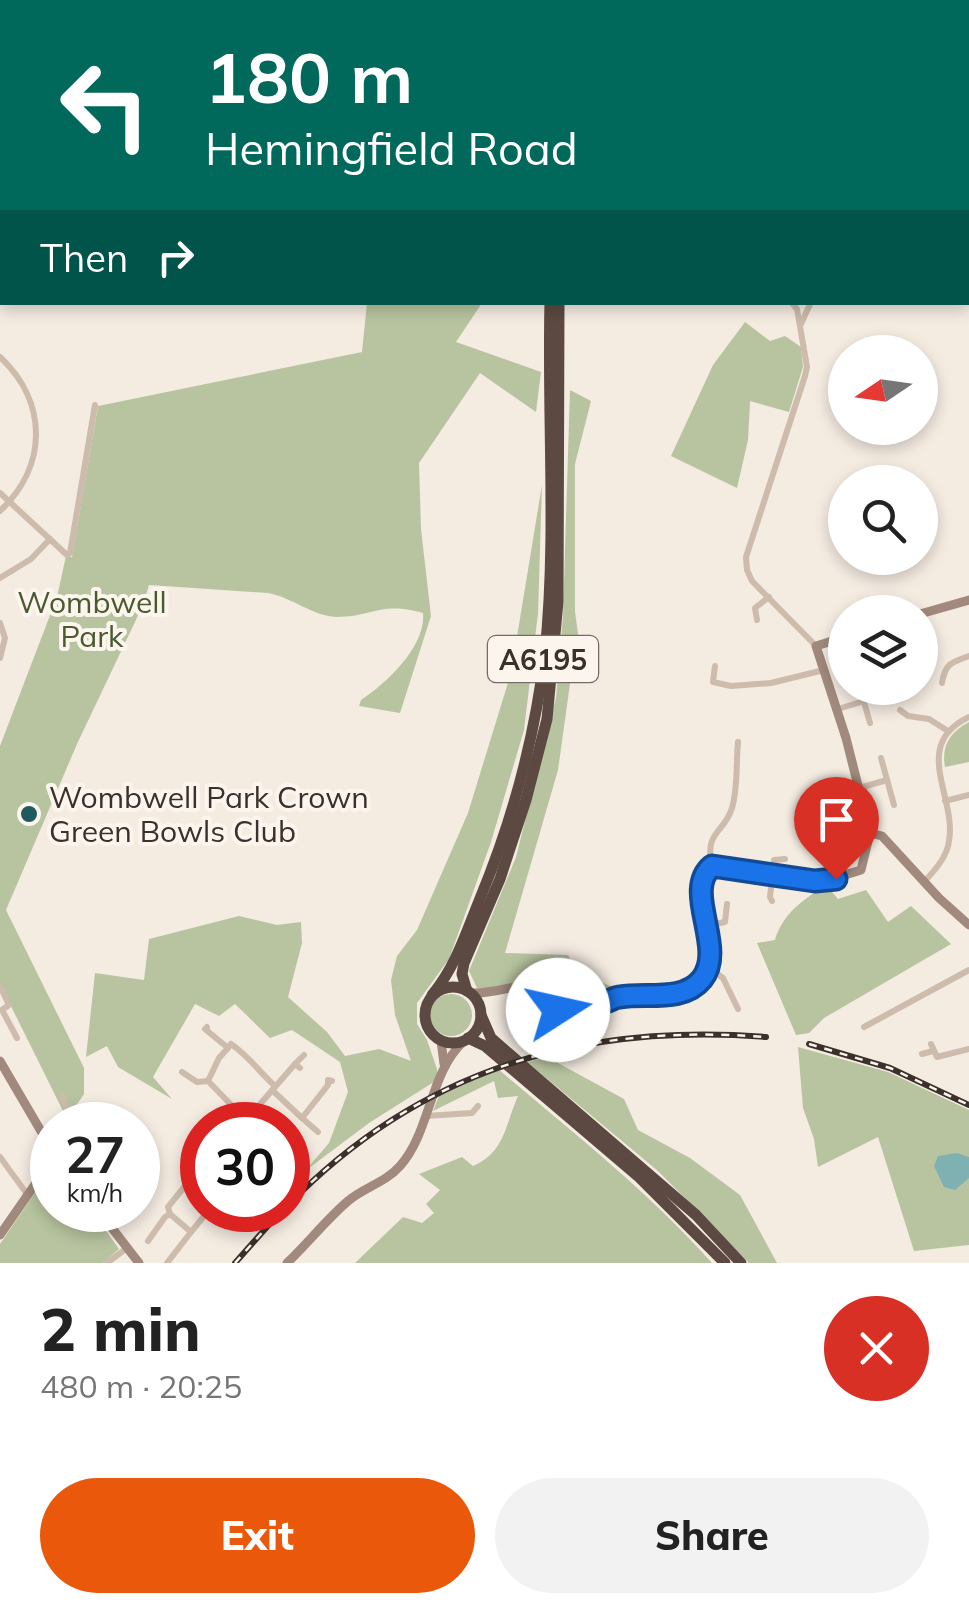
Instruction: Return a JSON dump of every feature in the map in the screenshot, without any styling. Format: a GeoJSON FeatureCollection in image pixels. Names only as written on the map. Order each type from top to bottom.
{"type":"FeatureCollection","features":[{"type":"Feature","properties":{"kind":"highway","name":"A6195"},"geometry":{"type":"LineString","coordinates":[[432,996],[453,964],[490,874],[517,792],[534,722],[549,592],[550,305]]}},
{"type":"Feature","properties":{"kind":"highway","name":"A6195"},"geometry":{"type":"LineString","coordinates":[[469,992],[462,974],[464,963],[500,879],[547,719],[558,602],[559,305]]}},
{"type":"Feature","properties":{"kind":"highway"},"geometry":{"type":"LineString","coordinates":[[488,1042],[481,1014],[469,992],[449,987],[432,996],[425,1007],[425,1021],[431,1033],[441,1041],[488,1042],[696,1215],[740,1263]]}},
{"type":"Feature","properties":{"kind":"highway"},"geometry":{"type":"LineString","coordinates":[[466,1040],[477,1028],[481,1014]]}},
{"type":"Feature","properties":{"kind":"highway"},"geometry":{"type":"LineString","coordinates":[[527,1075],[639,1177],[725,1263]]}},
{"type":"Feature","properties":{"kind":"street"},"geometry":{"type":"LineString","coordinates":[[712,866],[815,881],[836,879],[861,870],[870,834],[838,709],[816,646],[752,581],[747,570],[746,557],[807,366],[792,305]]}},
{"type":"Feature","properties":{"kind":"street"},"geometry":{"type":"LineString","coordinates":[[800,325],[810,305]]}},
{"type":"Feature","properties":{"kind":"street"},"geometry":{"type":"LineString","coordinates":[[0,357],[30,393],[36,434],[31,471],[0,511]]}},
{"type":"Feature","properties":{"kind":"street"},"geometry":{"type":"LineString","coordinates":[[0,493],[67,555],[70,553],[95,405]]}},
{"type":"Feature","properties":{"kind":"street"},"geometry":{"type":"LineString","coordinates":[[0,578],[31,559],[50,539]]}},
{"type":"Feature","properties":{"kind":"street"},"geometry":{"type":"LineString","coordinates":[[757,620],[755,608],[769,597]]}},
{"type":"Feature","properties":{"kind":"street"},"geometry":{"type":"LineString","coordinates":[[938,609],[969,600]]}},
{"type":"Feature","properties":{"kind":"street"},"geometry":{"type":"LineString","coordinates":[[0,622],[5,638],[0,658]]}},
{"type":"Feature","properties":{"kind":"street"},"geometry":{"type":"LineString","coordinates":[[816,646],[828,642]]}},
{"type":"Feature","properties":{"kind":"street"},"geometry":{"type":"LineString","coordinates":[[942,683],[944,667],[969,656]]}},
{"type":"Feature","properties":{"kind":"street"},"geometry":{"type":"LineString","coordinates":[[716,666],[713,682],[731,686],[771,683],[824,670]]}},
{"type":"Feature","properties":{"kind":"street"},"geometry":{"type":"LineString","coordinates":[[838,709],[851,705]]}},
{"type":"Feature","properties":{"kind":"street"},"geometry":{"type":"LineString","coordinates":[[865,705],[870,724]]}},
{"type":"Feature","properties":{"kind":"street"},"geometry":{"type":"LineString","coordinates":[[900,710],[908,716],[929,719],[948,731]]}},
{"type":"Feature","properties":{"kind":"street"},"geometry":{"type":"LineString","coordinates":[[924,882],[949,845],[950,828],[938,766],[940,751],[948,731],[969,718]]}},
{"type":"Feature","properties":{"kind":"street"},"geometry":{"type":"LineString","coordinates":[[712,866],[708,852],[711,837],[732,810],[738,742]]}},
{"type":"Feature","properties":{"kind":"street"},"geometry":{"type":"LineString","coordinates":[[881,758],[894,805]]}},
{"type":"Feature","properties":{"kind":"street"},"geometry":{"type":"LineString","coordinates":[[859,788],[887,780]]}},
{"type":"Feature","properties":{"kind":"street"},"geometry":{"type":"LineString","coordinates":[[945,801],[969,795]]}},
{"type":"Feature","properties":{"kind":"street"},"geometry":{"type":"LineString","coordinates":[[870,834],[882,836],[969,925]]}},
{"type":"Feature","properties":{"kind":"street"},"geometry":{"type":"LineString","coordinates":[[772,901],[774,860],[785,860]]}},
{"type":"Feature","properties":{"kind":"street"},"geometry":{"type":"LineString","coordinates":[[469,992],[493,994],[546,985],[642,997],[690,989],[701,981],[708,968],[711,950],[703,878],[712,866]]}},
{"type":"Feature","properties":{"kind":"street"},"geometry":{"type":"LineString","coordinates":[[706,926],[724,922],[728,904]]}},
{"type":"Feature","properties":{"kind":"street"},"geometry":{"type":"LineString","coordinates":[[708,968],[722,978],[738,1009]]}},
{"type":"Feature","properties":{"kind":"street"},"geometry":{"type":"LineString","coordinates":[[864,1027],[969,970]]}},
{"type":"Feature","properties":{"kind":"street"},"geometry":{"type":"LineString","coordinates":[[546,985],[558,1010]]}},
{"type":"Feature","properties":{"kind":"street"},"geometry":{"type":"LineString","coordinates":[[0,986],[9,1006],[1,1010],[17,1038]]}},
{"type":"Feature","properties":{"kind":"street"},"geometry":{"type":"LineString","coordinates":[[481,1014],[493,994]]}},
{"type":"Feature","properties":{"kind":"street"},"geometry":{"type":"LineString","coordinates":[[516,1028],[558,1010],[620,996]]}},
{"type":"Feature","properties":{"kind":"street"},"geometry":{"type":"LineString","coordinates":[[207,1027],[228,1048]]}},
{"type":"Feature","properties":{"kind":"street"},"geometry":{"type":"LineString","coordinates":[[287,1263],[351,1198],[399,1168],[412,1150],[443,1073],[466,1040]]}},
{"type":"Feature","properties":{"kind":"street"},"geometry":{"type":"LineString","coordinates":[[441,1041],[443,1073]]}},
{"type":"Feature","properties":{"kind":"street"},"geometry":{"type":"LineString","coordinates":[[208,1081],[218,1058],[232,1044],[258,1065],[261,1074],[287,1102]]}},
{"type":"Feature","properties":{"kind":"street"},"geometry":{"type":"LineString","coordinates":[[922,1054],[932,1048],[939,1057],[969,1050]]}},
{"type":"Feature","properties":{"kind":"street"},"geometry":{"type":"LineString","coordinates":[[261,1102],[298,1066],[304,1054]]}},
{"type":"Feature","properties":{"kind":"street"},"geometry":{"type":"LineString","coordinates":[[0,1061],[30,1111]]}},
{"type":"Feature","properties":{"kind":"street"},"geometry":{"type":"LineString","coordinates":[[182,1072],[197,1082],[208,1081]]}},
{"type":"Feature","properties":{"kind":"street"},"geometry":{"type":"LineString","coordinates":[[310,1108],[328,1080],[332,1081]]}},
{"type":"Feature","properties":{"kind":"street"},"geometry":{"type":"LineString","coordinates":[[208,1081],[226,1102]]}},
{"type":"Feature","properties":{"kind":"street"},"geometry":{"type":"LineString","coordinates":[[62,1096],[64,1102]]}},
{"type":"Feature","properties":{"kind":"street"},"geometry":{"type":"LineString","coordinates":[[426,1116],[472,1114],[478,1106]]}},
{"type":"Feature","properties":{"kind":"street"},"geometry":{"type":"LineString","coordinates":[[310,1125],[318,1132]]}},
{"type":"Feature","properties":{"kind":"street"},"geometry":{"type":"LineString","coordinates":[[0,1157],[27,1194]]}},
{"type":"Feature","properties":{"kind":"street"},"geometry":{"type":"LineString","coordinates":[[0,1234],[30,1190]]}},
{"type":"Feature","properties":{"kind":"street"},"geometry":{"type":"LineString","coordinates":[[180,1192],[168,1206],[170,1214],[180,1223]]}},
{"type":"Feature","properties":{"kind":"street"},"geometry":{"type":"LineString","coordinates":[[148,1241],[170,1214]]}},
{"type":"Feature","properties":{"kind":"street"},"geometry":{"type":"LineString","coordinates":[[115,1232],[138,1263]]}},
{"type":"Feature","properties":{"kind":"street"},"geometry":{"type":"LineString","coordinates":[[167,1263],[191,1232]]}},
{"type":"Feature","properties":{"kind":"street"},"geometry":{"type":"LineString","coordinates":[[107,1263],[127,1248]]}},
{"type":"Feature","properties":{"kind":"green space","name":"Wombwell Park"},"geometry":{"type":"Polygon","coordinates":[[[367,305],[481,305],[456,342],[541,372],[536,412],[480,373],[419,463],[421,529],[431,616],[400,713],[359,706],[403,663],[418,639],[423,613],[386,609],[336,617],[268,593],[149,585],[6,910],[84,1068],[84,1094],[79,1102],[59,1102],[0,984],[0,746],[57,597],[66,556],[72,557],[98,406],[362,352],[367,305]]]}},
{"type":"Feature","properties":{"kind":"green space"},"geometry":{"type":"Polygon","coordinates":[[[745,322],[770,341],[785,336],[801,347],[803,367],[789,412],[750,401],[748,440],[737,488],[671,456],[713,365],[745,322]]]}},
{"type":"Feature","properties":{"kind":"green space"},"geometry":{"type":"Polygon","coordinates":[[[570,390],[591,401],[575,464],[575,611],[579,642],[558,770],[505,953],[568,955],[577,971],[621,991],[549,978],[494,989],[477,988],[469,971],[516,857],[556,698],[563,615],[570,390]]]}},
{"type":"Feature","properties":{"kind":"green space"},"geometry":{"type":"Polygon","coordinates":[[[542,485],[538,613],[524,730],[491,842],[449,959],[417,1003],[417,1024],[427,1040],[437,1080],[369,1123],[310,1167],[329,1143],[348,1092],[340,1062],[292,1030],[270,1038],[235,1004],[219,1016],[195,1004],[153,1077],[172,1099],[118,1067],[107,1046],[86,1057],[95,973],[144,980],[149,939],[239,916],[277,925],[301,922],[302,943],[288,997],[327,1032],[345,1056],[379,1049],[411,1061],[395,1015],[391,980],[397,956],[417,930],[468,813],[511,673],[542,485]]]}},
{"type":"Feature","properties":{"kind":"green space"},"geometry":{"type":"Polygon","coordinates":[[[969,722],[969,762],[945,767],[948,740],[969,722]]]}},
{"type":"Feature","properties":{"kind":"green space"},"geometry":{"type":"Polygon","coordinates":[[[826,885],[838,899],[866,890],[888,922],[911,906],[951,944],[824,1018],[809,1033],[796,1035],[757,943],[775,940],[789,915],[826,885]]]}},
{"type":"Feature","properties":{"kind":"green space"},"geometry":{"type":"Polygon","coordinates":[[[451,994],[466,1000],[472,1015],[466,1030],[451,1036],[436,1030],[430,1015],[436,1000],[451,994]]]}},
{"type":"Feature","properties":{"kind":"green space"},"geometry":{"type":"Polygon","coordinates":[[[798,1047],[888,1072],[969,1110],[969,1245],[914,1251],[878,1137],[818,1167],[814,1139],[803,1108],[798,1047]]]}},
{"type":"Feature","properties":{"kind":"green space"},"geometry":{"type":"Polygon","coordinates":[[[547,1057],[624,1099],[638,1130],[690,1158],[740,1195],[777,1263],[749,1263],[658,1171],[527,1062],[547,1057]]]}},
{"type":"Feature","properties":{"kind":"green space"},"geometry":{"type":"Polygon","coordinates":[[[498,1069],[635,1186],[712,1263],[355,1263],[403,1217],[422,1223],[434,1213],[426,1204],[440,1190],[419,1174],[462,1157],[473,1166],[498,1145],[518,1096],[498,1098],[494,1081],[433,1111],[439,1096],[498,1069]]]}},
{"type":"Feature","properties":{"kind":"green space"},"geometry":{"type":"Polygon","coordinates":[[[30,1200],[30,1232],[107,1232],[119,1249],[103,1263],[0,1263],[0,1244],[30,1200]]]}},
{"type":"Feature","properties":{"kind":"water"},"geometry":{"type":"Polygon","coordinates":[[[957,1153],[969,1157],[969,1178],[955,1190],[944,1187],[934,1166],[938,1156],[957,1153]]]}},
{"type":"Feature","properties":{"kind":"railway"},"geometry":{"type":"LineString","coordinates":[[310,1185],[393,1119],[449,1088],[507,1065],[568,1048],[632,1038],[766,1037]]}},
{"type":"Feature","properties":{"kind":"railway"},"geometry":{"type":"LineString","coordinates":[[809,1044],[890,1068],[969,1105]]}},
{"type":"Feature","properties":{"kind":"railway"},"geometry":{"type":"LineString","coordinates":[[235,1263],[262,1232]]}},
{"type":"Feature","properties":{"kind":"place","name":"Wombwell Park Crown Green Bowls Club"},"geometry":{"type":"Point","coordinates":[29,814]}},
{"type":"Feature","properties":{"kind":"route"},"geometry":{"type":"LineString","coordinates":[[558,1010],[620,996],[676,993],[701,981],[711,950],[703,878],[712,866],[815,881],[836,879]]}}]}
